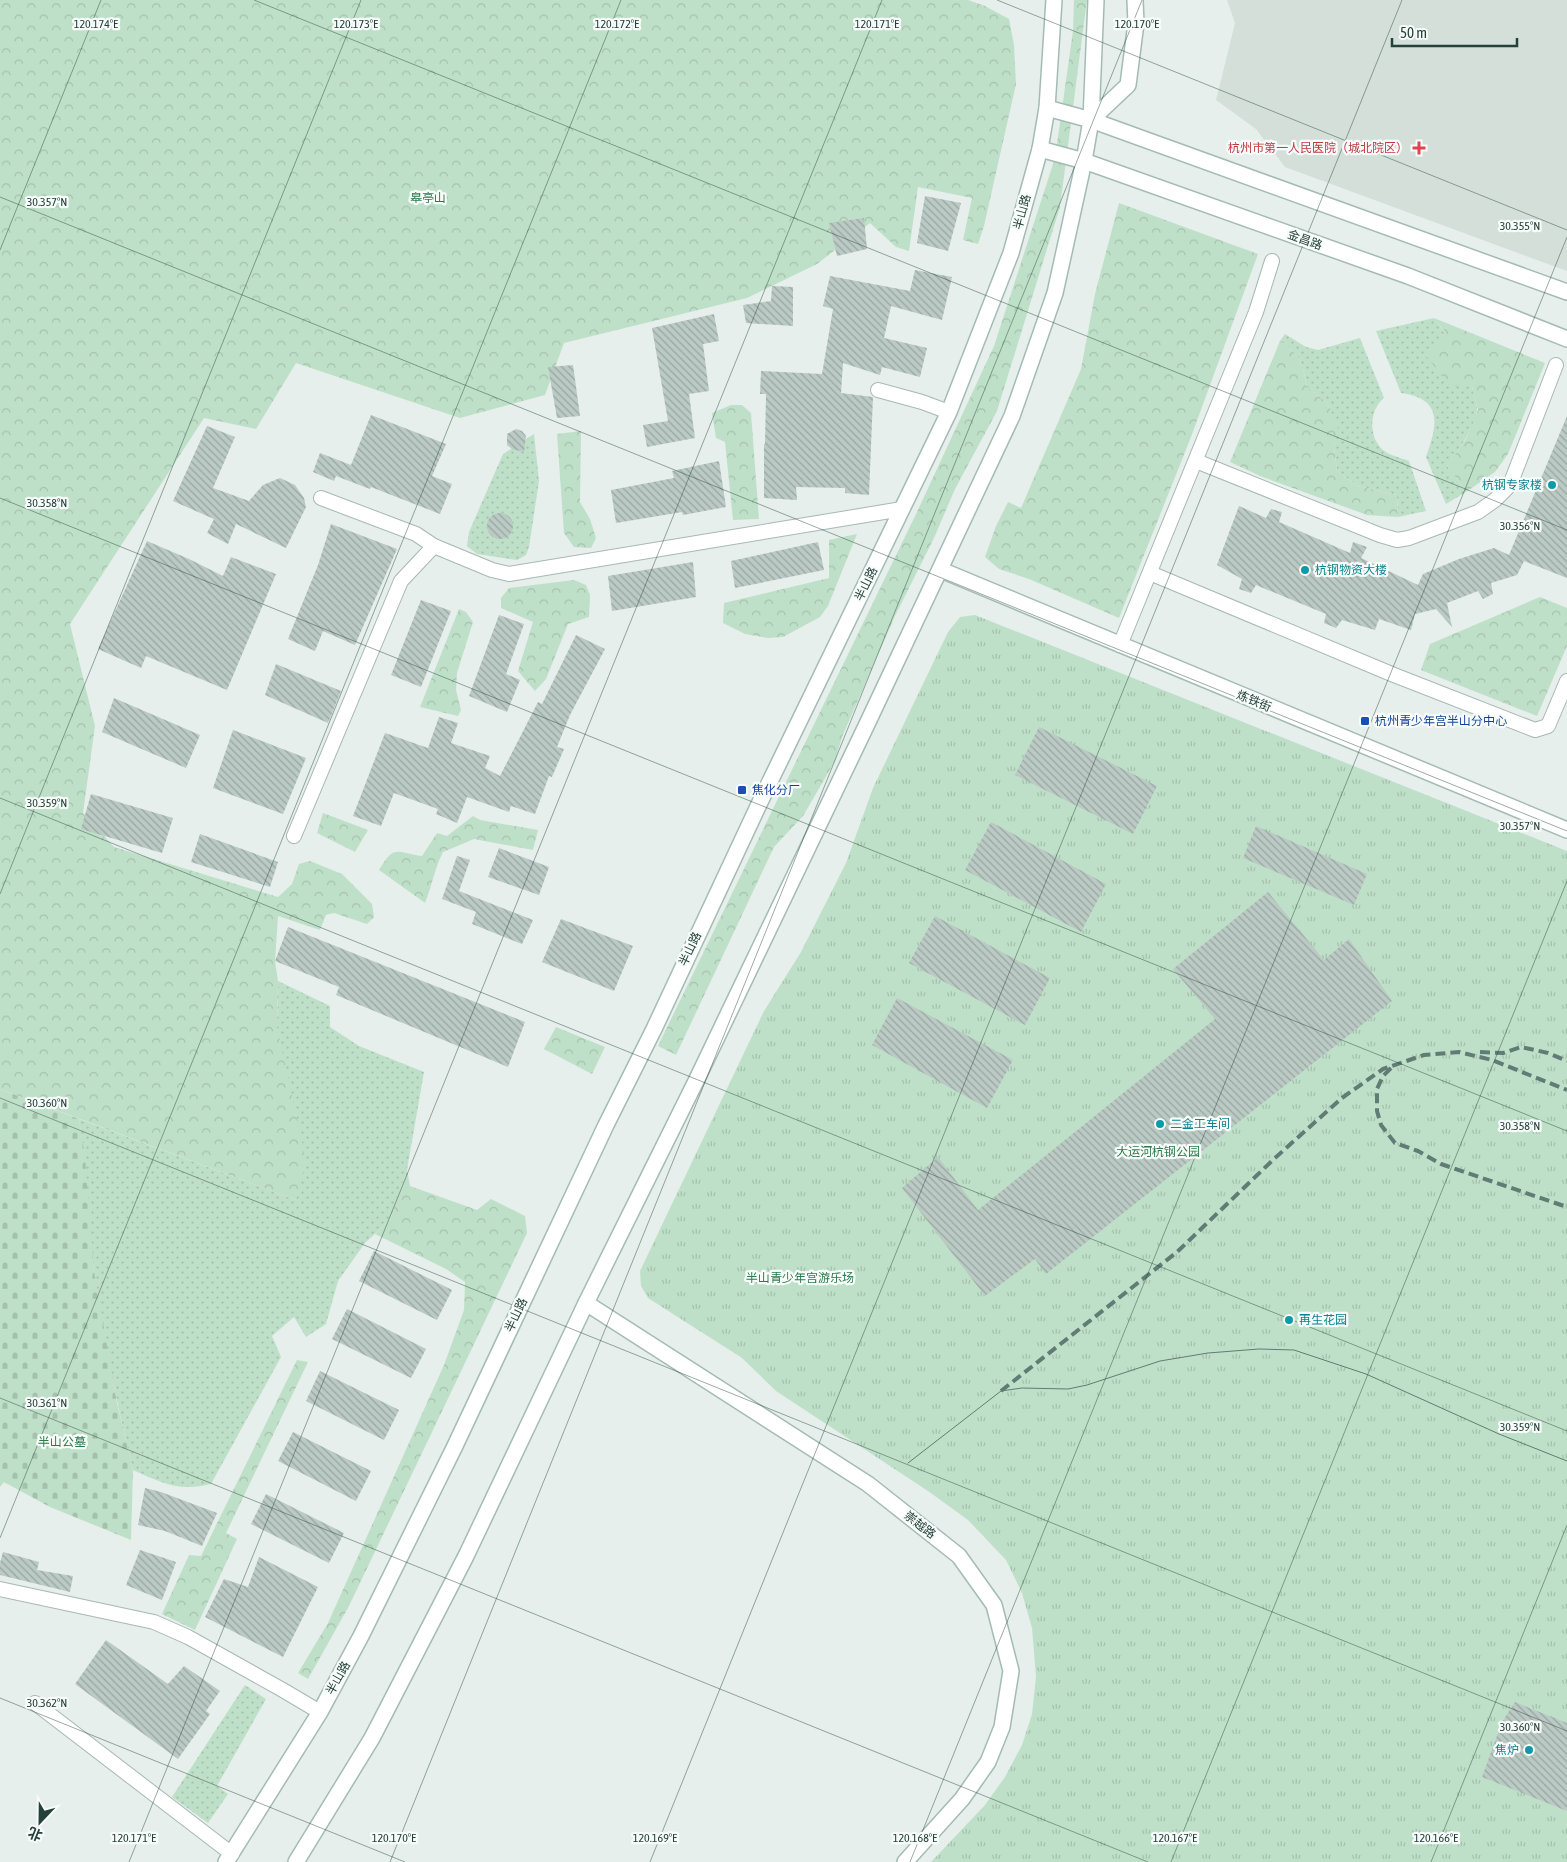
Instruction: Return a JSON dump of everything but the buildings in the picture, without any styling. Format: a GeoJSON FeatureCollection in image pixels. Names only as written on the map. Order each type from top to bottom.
{"type":"FeatureCollection","features":[{"type":"Feature","properties":{"kind":"main road","name":"半山路"},"geometry":{"type":"LineString","coordinates":[[229,1858],[320,1712],[361,1636],[454,1448],[761,800],[949,412],[1011,253],[1040,149],[1046,108],[1054,0]]}},
{"type":"Feature","properties":{"kind":"main road"},"geometry":{"type":"LineString","coordinates":[[296,1862],[372,1738],[466,1556],[586,1303],[697,1079],[941,570],[1015,406],[1054,293],[1084,161],[1091,120],[1096,0]]}},
{"type":"Feature","properties":{"kind":"main road"},"geometry":{"type":"LineString","coordinates":[[1091,120],[1128,85],[1136,22],[1135,0]]}},
{"type":"Feature","properties":{"kind":"main road"},"geometry":{"type":"LineString","coordinates":[[1046,108],[1091,120],[1567,292]]}},
{"type":"Feature","properties":{"kind":"main road","name":"金昌路"},"geometry":{"type":"LineString","coordinates":[[1040,149],[1084,161],[1408,276],[1567,339]]}},
{"type":"Feature","properties":{"kind":"main road","name":"炼铁街"},"geometry":{"type":"LineString","coordinates":[[941,570],[1567,830]]}},
{"type":"Feature","properties":{"kind":"main road","name":"崇越路"},"geometry":{"type":"LineString","coordinates":[[586,1303],[868,1484],[959,1556],[994,1605],[1011,1670],[1002,1726],[988,1762],[962,1799],[906,1862]]}},
{"type":"Feature","properties":{"kind":"street"},"geometry":{"type":"LineString","coordinates":[[1120,645],[1256,312],[1272,261]]}},
{"type":"Feature","properties":{"kind":"street"},"geometry":{"type":"LineString","coordinates":[[1196,461],[1380,535],[1396,540],[1409,538],[1478,512],[1494,500],[1510,484],[1556,365]]}},
{"type":"Feature","properties":{"kind":"street"},"geometry":{"type":"LineString","coordinates":[[878,390],[922,402],[949,412]]}},
{"type":"Feature","properties":{"kind":"street"},"geometry":{"type":"LineString","coordinates":[[321,498],[416,534],[434,546],[492,570],[509,574],[902,509]]}},
{"type":"Feature","properties":{"kind":"street"},"geometry":{"type":"LineString","coordinates":[[294,836],[401,581],[434,546]]}},
{"type":"Feature","properties":{"kind":"street"},"geometry":{"type":"LineString","coordinates":[[1150,573],[1394,675],[1535,730],[1548,726],[1567,681]]}},
{"type":"Feature","properties":{"kind":"street"},"geometry":{"type":"LineString","coordinates":[[0,1589],[154,1622],[196,1642],[320,1712]]}},
{"type":"Feature","properties":{"kind":"street"},"geometry":{"type":"LineString","coordinates":[[35,1703],[229,1858]]}},
{"type":"Feature","properties":{"kind":"shaded area","name":"杭州市第一人民医院（城北院区）"},"geometry":{"type":"Polygon","coordinates":[[[1227,0],[1567,0],[1567,271],[1285,167],[1256,129],[1216,100],[1235,23],[1227,0]]]}},
{"type":"Feature","properties":{"kind":"green space","name":"皋亭山"},"geometry":{"type":"Polygon","coordinates":[[[0,0],[968,0],[985,6],[1009,19],[1014,45],[1016,84],[984,226],[978,244],[963,240],[972,198],[918,187],[909,251],[896,247],[870,223],[817,264],[747,298],[564,343],[545,395],[460,418],[296,363],[256,429],[204,418],[70,624],[95,726],[83,813],[114,847],[278,897],[292,884],[299,864],[310,861],[342,874],[372,904],[374,917],[367,924],[334,913],[326,915],[320,930],[278,916],[275,961],[278,981],[277,1027],[306,1160],[296,1200],[0,1089],[0,0]]]}},
{"type":"Feature","properties":{"kind":"green space"},"geometry":{"type":"Polygon","coordinates":[[[1074,0],[1087,0],[1060,207],[997,411],[955,489],[934,538],[895,616],[842,737],[835,761],[803,816],[774,847],[676,1055],[658,1046],[917,512],[994,346],[1055,158],[1073,31],[1074,0]]]}},
{"type":"Feature","properties":{"kind":"green space"},"geometry":{"type":"Polygon","coordinates":[[[1119,203],[1258,254],[1191,437],[1119,618],[1029,579],[999,569],[985,557],[996,526],[1008,502],[1021,508],[1081,369],[1095,294],[1119,203]]]}},
{"type":"Feature","properties":{"kind":"green space"},"geometry":{"type":"Polygon","coordinates":[[[1434,318],[1461,361],[1472,386],[1477,408],[1470,430],[1461,447],[1447,466],[1466,492],[1446,504],[1426,457],[1434,424],[1434,415],[1431,407],[1415,396],[1401,393],[1376,331],[1434,318]]]}},
{"type":"Feature","properties":{"kind":"green space"},"geometry":{"type":"Polygon","coordinates":[[[1434,318],[1545,363],[1508,454],[1495,472],[1466,492],[1447,466],[1466,439],[1478,410],[1472,387],[1449,385],[1427,357],[1445,332],[1434,318]]]}},
{"type":"Feature","properties":{"kind":"green space"},"geometry":{"type":"Polygon","coordinates":[[[1285,334],[1306,347],[1318,350],[1360,338],[1384,398],[1375,409],[1373,416],[1372,424],[1375,438],[1383,450],[1409,461],[1426,511],[1398,517],[1397,495],[1358,486],[1337,471],[1334,447],[1337,426],[1327,403],[1307,387],[1300,360],[1280,341],[1285,334]]]}},
{"type":"Feature","properties":{"kind":"green space"},"geometry":{"type":"Polygon","coordinates":[[[1280,341],[1300,360],[1307,387],[1327,403],[1338,426],[1334,447],[1337,471],[1358,486],[1397,495],[1398,517],[1367,515],[1260,476],[1230,462],[1280,341]]]}},
{"type":"Feature","properties":{"kind":"green space"},"geometry":{"type":"Polygon","coordinates":[[[731,405],[742,405],[751,413],[759,519],[733,520],[725,442],[716,438],[712,413],[731,405]]]}},
{"type":"Feature","properties":{"kind":"green space"},"geometry":{"type":"Polygon","coordinates":[[[581,431],[580,502],[590,519],[596,538],[591,548],[574,547],[564,533],[557,434],[581,431]]]}},
{"type":"Feature","properties":{"kind":"green space"},"geometry":{"type":"Polygon","coordinates":[[[534,434],[539,481],[529,547],[526,555],[517,560],[477,554],[467,546],[469,532],[503,454],[534,434]]]}},
{"type":"Feature","properties":{"kind":"green space"},"geometry":{"type":"Polygon","coordinates":[[[857,534],[828,606],[820,617],[783,637],[768,638],[745,634],[723,623],[724,603],[829,578],[829,540],[857,534]]]}},
{"type":"Feature","properties":{"kind":"green space"},"geometry":{"type":"Polygon","coordinates":[[[574,580],[586,585],[590,595],[589,617],[568,624],[546,679],[535,691],[518,671],[533,622],[501,608],[501,598],[509,588],[574,580]]]}},
{"type":"Feature","properties":{"kind":"green space"},"geometry":{"type":"Polygon","coordinates":[[[1540,597],[1567,608],[1567,646],[1537,716],[1421,670],[1430,644],[1540,597]]]}},
{"type":"Feature","properties":{"kind":"green space"},"geometry":{"type":"Polygon","coordinates":[[[459,609],[466,612],[473,622],[457,673],[456,690],[461,710],[458,716],[420,707],[459,609]]]}},
{"type":"Feature","properties":{"kind":"green space","name":"大运河杭钢公园"},"geometry":{"type":"Polygon","coordinates":[[[975,615],[1567,851],[1567,1862],[931,1862],[985,1805],[1005,1777],[1022,1745],[1032,1714],[1036,1677],[1032,1628],[1022,1593],[1006,1560],[968,1520],[928,1491],[776,1391],[742,1358],[648,1298],[641,1286],[640,1271],[764,1011],[801,952],[846,863],[873,788],[948,632],[960,617],[975,615]]]}},
{"type":"Feature","properties":{"kind":"green space"},"geometry":{"type":"Polygon","coordinates":[[[323,813],[368,830],[355,852],[317,833],[323,813]]]}},
{"type":"Feature","properties":{"kind":"green space"},"geometry":{"type":"Polygon","coordinates":[[[473,816],[480,820],[538,830],[533,850],[474,839],[443,852],[425,903],[379,870],[392,853],[401,852],[422,856],[437,833],[447,836],[473,816]]]}},
{"type":"Feature","properties":{"kind":"green space"},"geometry":{"type":"Polygon","coordinates":[[[278,981],[330,1006],[330,1027],[359,1046],[424,1072],[407,1170],[390,1220],[365,1243],[338,1281],[326,1324],[306,1337],[294,1317],[272,1336],[281,1357],[211,1484],[180,1487],[153,1479],[133,1470],[111,1371],[94,1271],[79,1119],[296,1200],[277,1027],[278,981]]]}},
{"type":"Feature","properties":{"kind":"green space"},"geometry":{"type":"Polygon","coordinates":[[[556,1027],[605,1047],[592,1074],[544,1049],[556,1027]]]}},
{"type":"Feature","properties":{"kind":"green space","name":"半山公墓"},"geometry":{"type":"Polygon","coordinates":[[[0,1089],[79,1119],[85,1157],[94,1271],[117,1403],[133,1470],[131,1540],[50,1507],[4,1482],[0,1487],[0,1089]]]}},
{"type":"Feature","properties":{"kind":"green space"},"geometry":{"type":"Polygon","coordinates":[[[407,1170],[410,1186],[477,1210],[491,1199],[525,1216],[527,1233],[349,1606],[308,1679],[298,1673],[328,1623],[444,1365],[464,1310],[465,1282],[446,1269],[375,1234],[390,1220],[407,1170]]]}},
{"type":"Feature","properties":{"kind":"green space"},"geometry":{"type":"Polygon","coordinates":[[[297,1360],[308,1362],[226,1533],[237,1539],[195,1630],[162,1614],[189,1555],[201,1556],[297,1360]]]}},
{"type":"Feature","properties":{"kind":"green space"},"geometry":{"type":"Polygon","coordinates":[[[245,1685],[266,1699],[217,1786],[228,1794],[208,1823],[172,1797],[245,1685]]]}},
{"type":"Feature","properties":{"kind":"tram line"},"geometry":{"type":"LineString","coordinates":[[908,1463],[1001,1391],[1022,1388],[1068,1389],[1087,1385],[1160,1361],[1208,1353],[1259,1349],[1294,1350],[1366,1374],[1499,1434],[1567,1461]]}},
{"type":"Feature","properties":{"kind":"railway"},"geometry":{"type":"LineString","coordinates":[[1480,1052],[1503,1053],[1521,1047],[1548,1053],[1567,1061]]}},
{"type":"Feature","properties":{"kind":"railway"},"geometry":{"type":"LineString","coordinates":[[1001,1391],[1177,1252],[1275,1158],[1342,1098],[1383,1069],[1424,1055],[1459,1052],[1492,1060],[1567,1090]]}},
{"type":"Feature","properties":{"kind":"railway"},"geometry":{"type":"LineString","coordinates":[[1391,1068],[1383,1076],[1377,1089],[1377,1111],[1381,1125],[1395,1143],[1418,1151],[1441,1164],[1567,1207]]}},
{"type":"Feature","properties":{"kind":"place","name":"杭州市第一人民医院（城北院区）"},"geometry":{"type":"Point","coordinates":[1419,148]}},
{"type":"Feature","properties":{"kind":"place","name":"杭钢专家楼"},"geometry":{"type":"Point","coordinates":[1552,485]}},
{"type":"Feature","properties":{"kind":"place","name":"杭钢物资大楼"},"geometry":{"type":"Point","coordinates":[1305,570]}},
{"type":"Feature","properties":{"kind":"place","name":"杭州青少年宫半山分中心"},"geometry":{"type":"Point","coordinates":[1365,721]}},
{"type":"Feature","properties":{"kind":"place","name":"焦化分厂"},"geometry":{"type":"Point","coordinates":[742,790]}},
{"type":"Feature","properties":{"kind":"place","name":"二金工车间"},"geometry":{"type":"Point","coordinates":[1160,1124]}},
{"type":"Feature","properties":{"kind":"place","name":"再生花园"},"geometry":{"type":"Point","coordinates":[1289,1320]}},
{"type":"Feature","properties":{"kind":"place","name":"焦炉"},"geometry":{"type":"Point","coordinates":[1529,1750]}},
{"type":"Feature","properties":{"kind":"park label","name":"半山青少年宫游乐场"},"geometry":{"type":"Point","coordinates":[800,1278]}}]}
